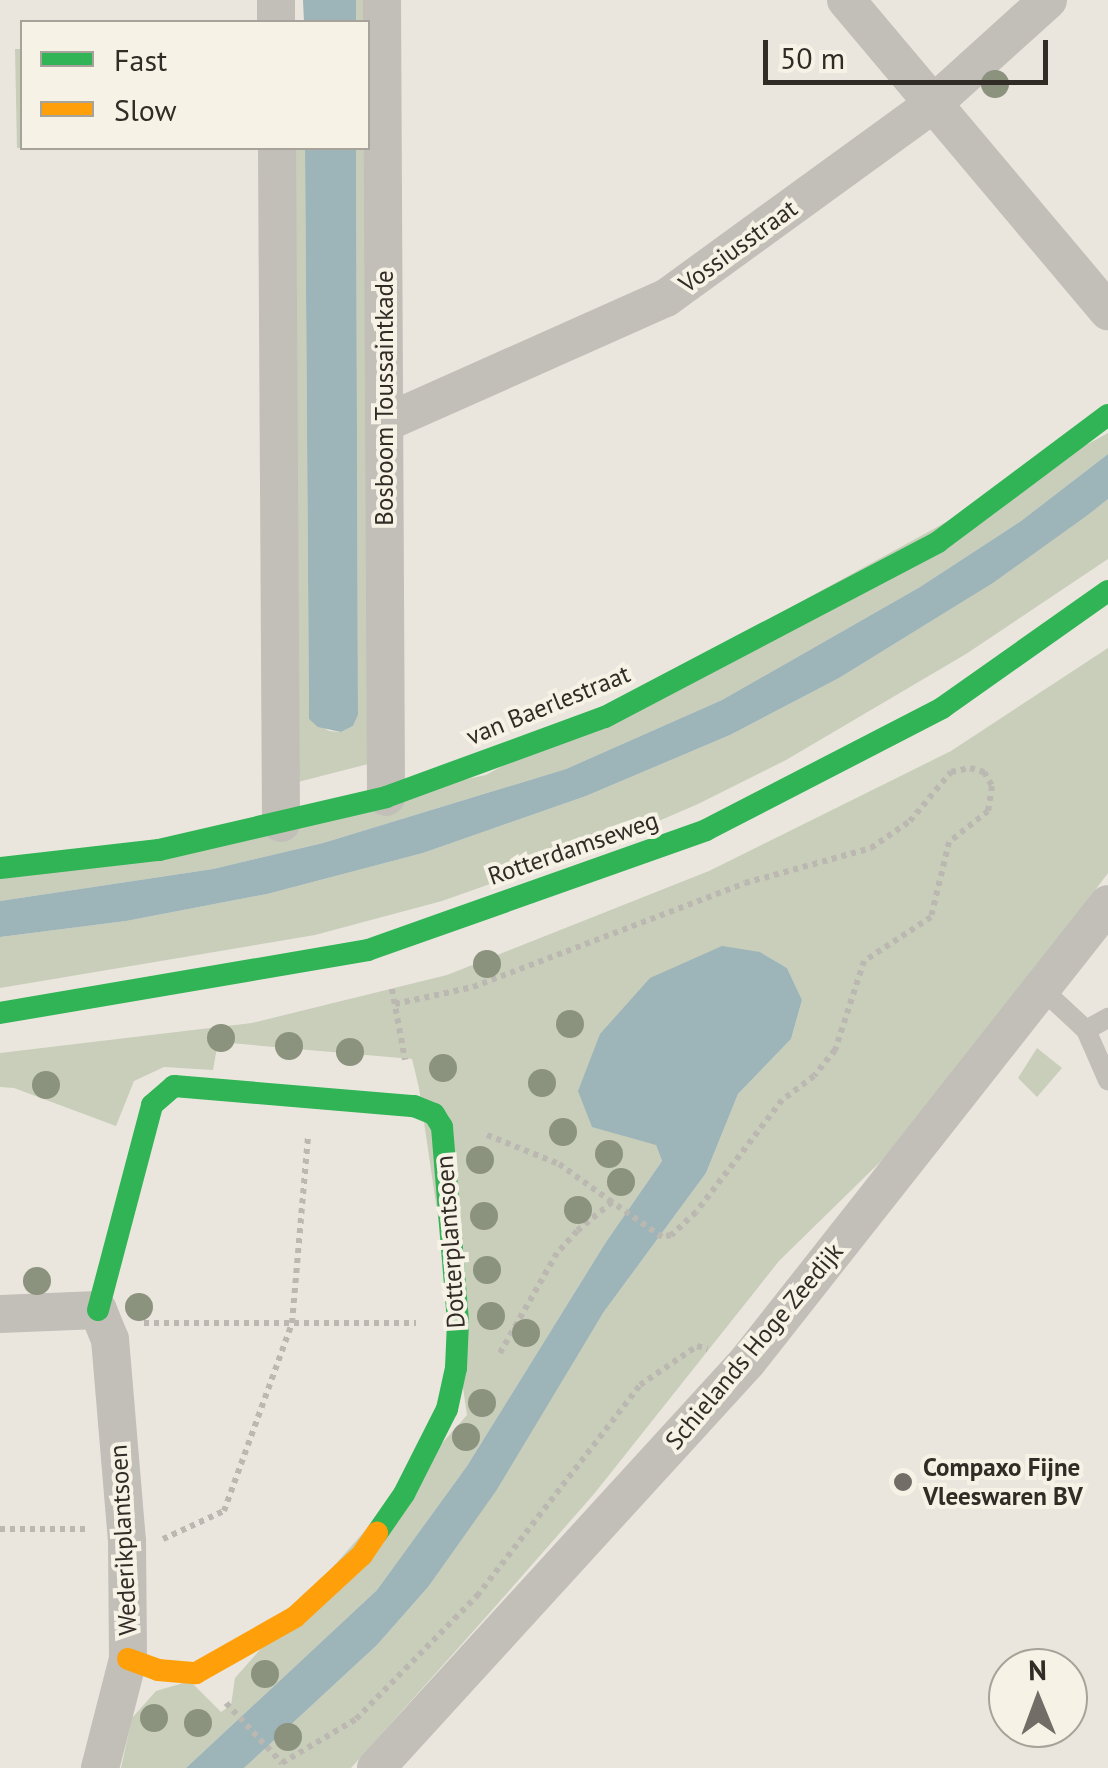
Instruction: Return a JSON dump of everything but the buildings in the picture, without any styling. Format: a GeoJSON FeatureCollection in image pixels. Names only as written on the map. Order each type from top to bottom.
{"type":"FeatureCollection","features":[{"type":"Feature","properties":{"kind":"street","name":"Bosboom Toussaintkade"},"geometry":{"type":"LineString","coordinates":[[382,0],[386,797]]}},
{"type":"Feature","properties":{"kind":"street"},"geometry":{"type":"LineString","coordinates":[[846,0],[1108,311]]}},
{"type":"Feature","properties":{"kind":"street","name":"Vossiusstraat"},"geometry":{"type":"LineString","coordinates":[[384,424],[666,298],[934,104],[1048,0]]}},
{"type":"Feature","properties":{"kind":"street"},"geometry":{"type":"LineString","coordinates":[[277,150],[281,823]]}},
{"type":"Feature","properties":{"kind":"street","name":"van Baerlestraat"},"geometry":{"type":"LineString","coordinates":[[0,868],[158,850],[386,797],[606,717],[938,542],[1108,415]]}},
{"type":"Feature","properties":{"kind":"street","name":"Rotterdamseweg"},"geometry":{"type":"LineString","coordinates":[[0,1014],[368,950],[706,830],[942,708],[1108,592]]}},
{"type":"Feature","properties":{"kind":"street","name":"Schielands Hoge Zeedijk"},"geometry":{"type":"LineString","coordinates":[[376,1768],[746,1362],[1108,904]]}},
{"type":"Feature","properties":{"kind":"street"},"geometry":{"type":"LineString","coordinates":[[0,1314],[98,1310],[152,1105],[161,1094],[182,1086],[414,1106]]}},
{"type":"Feature","properties":{"kind":"street","name":"Dotterplantsoen"},"geometry":{"type":"LineString","coordinates":[[128,1659],[158,1670],[196,1673],[295,1617],[362,1556],[404,1494],[447,1409],[456,1368],[458,1322],[442,1128],[434,1114],[414,1106]]}},
{"type":"Feature","properties":{"kind":"street","name":"Wederikplantsoen"},"geometry":{"type":"LineString","coordinates":[[98,1310],[110,1338],[127,1542],[128,1659],[100,1768]]}},
{"type":"Feature","properties":{"kind":"lane"},"geometry":{"type":"LineString","coordinates":[[1043,990],[1086,1030],[1108,1080]]}},
{"type":"Feature","properties":{"kind":"lane"},"geometry":{"type":"LineString","coordinates":[[1086,1030],[1108,1018]]}},
{"type":"Feature","properties":{"kind":"path"},"geometry":{"type":"LineString","coordinates":[[395,1004],[473,987],[745,883],[871,848],[910,820],[951,772],[970,768],[984,772],[992,786],[988,811],[950,842],[931,918],[864,960],[834,1050],[814,1076],[782,1100],[758,1126],[696,1212],[662,1238],[559,1164],[467,1127],[442,1128]]}},
{"type":"Feature","properties":{"kind":"path"},"geometry":{"type":"LineString","coordinates":[[389,975],[414,1106]]}},
{"type":"Feature","properties":{"kind":"path"},"geometry":{"type":"LineString","coordinates":[[0,1529],[112,1531],[127,1542],[150,1544],[224,1511],[292,1323],[309,1097]]}},
{"type":"Feature","properties":{"kind":"path"},"geometry":{"type":"LineString","coordinates":[[456,1368],[492,1362],[508,1345],[557,1253],[612,1202]]}},
{"type":"Feature","properties":{"kind":"path"},"geometry":{"type":"LineString","coordinates":[[98,1310],[146,1324],[458,1322]]}},
{"type":"Feature","properties":{"kind":"path"},"geometry":{"type":"LineString","coordinates":[[239,1716],[284,1765],[356,1719],[477,1596],[640,1385],[697,1346],[746,1362]]}},
{"type":"Feature","properties":{"kind":"green space"},"geometry":{"type":"Polygon","coordinates":[[[356,0],[370,0],[376,762],[298,782],[288,150],[305,150],[309,719],[329,731],[341,732],[353,726],[358,715],[356,150],[370,150],[370,20],[356,20],[356,0]]]}},
{"type":"Feature","properties":{"kind":"green space"},"geometry":{"type":"Polygon","coordinates":[[[15,49],[20,49],[20,148],[15,49]]]}},
{"type":"Feature","properties":{"kind":"green space"},"geometry":{"type":"Polygon","coordinates":[[[1108,433],[1108,454],[1021,521],[920,587],[722,700],[566,769],[323,843],[213,869],[0,901],[0,877],[486,775],[1108,433]]]}},
{"type":"Feature","properties":{"kind":"green space"},"geometry":{"type":"Polygon","coordinates":[[[1108,499],[1108,559],[966,654],[786,760],[698,804],[610,842],[442,901],[315,935],[0,988],[0,937],[126,921],[267,894],[423,853],[586,796],[730,735],[839,678],[993,583],[1108,499]]]}},
{"type":"Feature","properties":{"kind":"green space"},"geometry":{"type":"Polygon","coordinates":[[[1108,648],[1108,873],[923,1120],[779,1261],[594,1494],[486,1617],[351,1768],[244,1768],[377,1645],[428,1587],[603,1313],[706,1173],[738,1094],[791,1039],[802,1000],[787,968],[760,952],[656,1145],[662,1161],[606,1242],[467,1466],[377,1590],[186,1768],[121,1768],[132,1718],[156,1691],[190,1681],[221,1712],[231,1705],[235,1678],[467,1415],[419,1088],[412,1059],[218,1042],[213,1070],[164,1067],[134,1081],[116,1126],[14,1088],[0,1087],[0,1053],[252,1023],[447,975],[709,871],[951,751],[1108,648]]]}},
{"type":"Feature","properties":{"kind":"green space"},"geometry":{"type":"Polygon","coordinates":[[[1037,1048],[1062,1068],[1037,1097],[1018,1078],[1037,1048]]]}},
{"type":"Feature","properties":{"kind":"water"},"geometry":{"type":"Polygon","coordinates":[[[303,0],[356,0],[356,20],[304,20],[303,0]]]}},
{"type":"Feature","properties":{"kind":"water"},"geometry":{"type":"Polygon","coordinates":[[[305,150],[356,150],[358,715],[353,726],[341,732],[318,727],[309,719],[305,150]]]}},
{"type":"Feature","properties":{"kind":"water"},"geometry":{"type":"Polygon","coordinates":[[[1108,454],[1108,499],[1089,514],[993,583],[839,678],[730,735],[586,796],[423,853],[267,894],[126,921],[0,937],[0,901],[213,869],[323,843],[566,769],[722,700],[920,587],[1021,521],[1108,454]]]}},
{"type":"Feature","properties":{"kind":"water"},"geometry":{"type":"Polygon","coordinates":[[[722,946],[760,952],[787,968],[802,1000],[791,1039],[738,1094],[706,1173],[603,1313],[496,1491],[428,1587],[377,1645],[244,1768],[186,1768],[377,1590],[467,1466],[606,1242],[662,1161],[656,1145],[592,1127],[578,1091],[600,1034],[650,978],[722,946]]]}},
{"type":"Feature","properties":{"kind":"traffic: fast"},"geometry":{"type":"LineString","coordinates":[[0,868],[159,850],[386,797],[605,717],[938,542],[1108,415]]}},
{"type":"Feature","properties":{"kind":"traffic: fast"},"geometry":{"type":"LineString","coordinates":[[0,1013],[368,950],[706,830],[942,708],[1108,591]]}},
{"type":"Feature","properties":{"kind":"traffic: fast"},"geometry":{"type":"LineString","coordinates":[[98,1310],[152,1105],[174,1086],[414,1106],[434,1114],[442,1127],[458,1322],[456,1368],[447,1409],[404,1494],[377,1533]]}},
{"type":"Feature","properties":{"kind":"traffic: slow"},"geometry":{"type":"LineString","coordinates":[[128,1659],[158,1670],[196,1673],[295,1617],[362,1555],[377,1533]]}},
{"type":"Feature","properties":{"kind":"place","name":"Compaxo Fijne Vleeswaren BV"},"geometry":{"type":"Point","coordinates":[903,1482]}}]}
